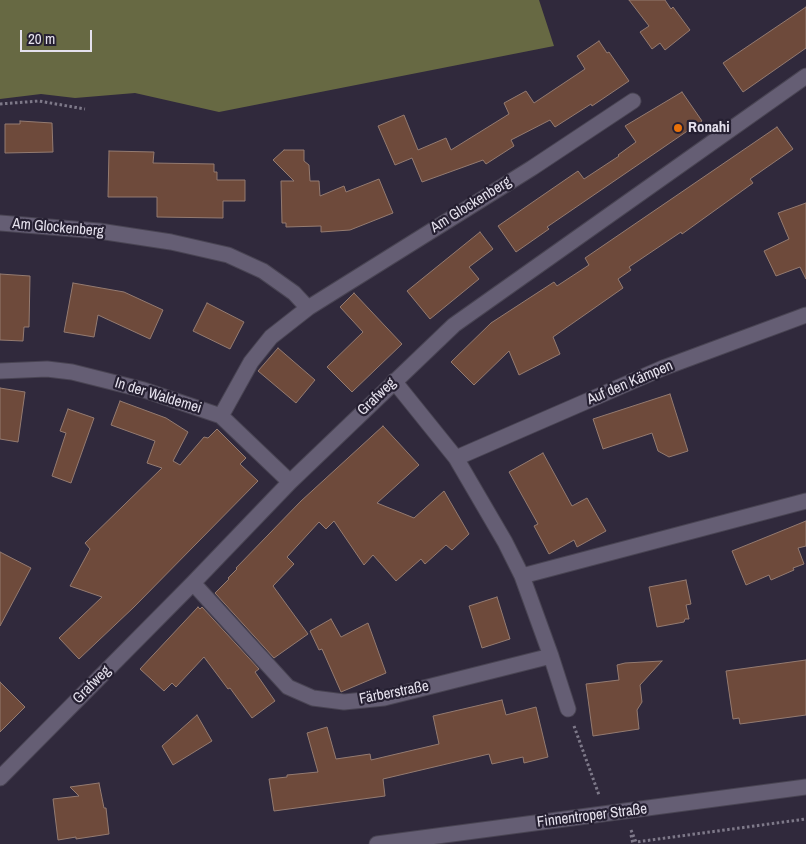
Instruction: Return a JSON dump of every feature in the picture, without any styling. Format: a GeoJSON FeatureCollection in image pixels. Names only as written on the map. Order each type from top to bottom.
{"type":"FeatureCollection","features":[{"type":"Feature","properties":{"kind":"street","name":"Grafweg"},"geometry":{"type":"LineString","coordinates":[[0,778],[290,482],[454,325],[806,76]]}},
{"type":"Feature","properties":{"kind":"street","name":"Am Glockenberg"},"geometry":{"type":"LineString","coordinates":[[221,416],[251,362],[271,337],[308,308],[532,168],[633,101]]}},
{"type":"Feature","properties":{"kind":"street","name":"Am Glockenberg"},"geometry":{"type":"LineString","coordinates":[[0,223],[99,231],[171,242],[228,255],[263,271],[294,293],[308,308]]}},
{"type":"Feature","properties":{"kind":"street","name":"Auf den Kämpen"},"geometry":{"type":"LineString","coordinates":[[456,458],[663,368],[806,315]]}},
{"type":"Feature","properties":{"kind":"street","name":"In der Waldemei"},"geometry":{"type":"LineString","coordinates":[[0,371],[47,370],[72,372],[144,390],[221,416],[290,482]]}},
{"type":"Feature","properties":{"kind":"street"},"geometry":{"type":"LineString","coordinates":[[394,381],[456,458],[505,542],[522,576],[568,709]]}},
{"type":"Feature","properties":{"kind":"street"},"geometry":{"type":"LineString","coordinates":[[522,576],[806,501]]}},
{"type":"Feature","properties":{"kind":"street","name":"Färberstraße"},"geometry":{"type":"LineString","coordinates":[[193,583],[288,687],[313,698],[344,702],[384,698],[551,656]]}},
{"type":"Feature","properties":{"kind":"street","name":"Finnentroper Straße"},"geometry":{"type":"LineString","coordinates":[[378,844],[806,787]]}},
{"type":"Feature","properties":{"kind":"path"},"geometry":{"type":"LineString","coordinates":[[0,104],[39,101],[85,109]]}},
{"type":"Feature","properties":{"kind":"path"},"geometry":{"type":"LineString","coordinates":[[568,709],[606,814]]}},
{"type":"Feature","properties":{"kind":"path"},"geometry":{"type":"LineString","coordinates":[[630,830],[636,842],[806,819]]}},
{"type":"Feature","properties":{"kind":"green space"},"geometry":{"type":"Polygon","coordinates":[[[0,0],[539,0],[554,46],[219,112],[135,93],[75,98],[41,94],[0,99],[0,0]]]}},
{"type":"Feature","properties":{"kind":"building"},"geometry":{"type":"Polygon","coordinates":[[[629,0],[665,0],[671,9],[673,7],[690,30],[665,50],[660,43],[652,49],[640,32],[649,26],[629,0]]]}},
{"type":"Feature","properties":{"kind":"building"},"geometry":{"type":"Polygon","coordinates":[[[806,7],[806,48],[743,92],[723,63],[806,7]]]}},
{"type":"Feature","properties":{"kind":"building"},"geometry":{"type":"Polygon","coordinates":[[[599,41],[629,81],[592,106],[591,104],[555,127],[550,120],[511,140],[514,146],[486,164],[483,160],[422,182],[412,158],[395,165],[378,126],[404,115],[418,150],[446,138],[451,150],[509,114],[504,103],[526,91],[534,103],[585,69],[577,56],[599,41]]]}},
{"type":"Feature","properties":{"kind":"building"},"geometry":{"type":"Polygon","coordinates":[[[682,92],[702,121],[547,227],[549,229],[516,252],[498,226],[578,171],[584,179],[619,156],[636,142],[625,126],[682,92]]]}},
{"type":"Feature","properties":{"kind":"building"},"geometry":{"type":"Polygon","coordinates":[[[20,121],[52,123],[53,152],[5,153],[5,124],[20,124],[20,121]]]}},
{"type":"Feature","properties":{"kind":"building"},"geometry":{"type":"Polygon","coordinates":[[[777,127],[793,149],[750,179],[753,183],[682,234],[681,232],[629,267],[631,270],[618,279],[623,288],[553,337],[560,354],[519,375],[509,351],[474,385],[451,362],[491,323],[554,282],[557,286],[589,265],[585,258],[777,127]]]}},
{"type":"Feature","properties":{"kind":"building"},"geometry":{"type":"Polygon","coordinates":[[[284,150],[304,150],[304,161],[309,165],[310,181],[319,181],[320,196],[344,186],[346,192],[379,179],[393,213],[350,230],[321,232],[321,226],[286,227],[286,223],[282,223],[281,181],[294,181],[273,160],[284,150]]]}},
{"type":"Feature","properties":{"kind":"building"},"geometry":{"type":"Polygon","coordinates":[[[109,151],[154,152],[153,163],[214,164],[217,180],[245,180],[245,201],[223,201],[223,218],[157,217],[157,197],[108,197],[109,151]]]}},
{"type":"Feature","properties":{"kind":"building"},"geometry":{"type":"Polygon","coordinates":[[[806,203],[806,279],[800,267],[776,276],[764,251],[789,239],[778,213],[806,203]]]}},
{"type":"Feature","properties":{"kind":"building"},"geometry":{"type":"Polygon","coordinates":[[[480,232],[493,249],[469,267],[479,279],[430,319],[407,291],[480,232]]]}},
{"type":"Feature","properties":{"kind":"building"},"geometry":{"type":"Polygon","coordinates":[[[0,274],[30,276],[29,327],[24,327],[23,341],[0,340],[0,274]]]}},
{"type":"Feature","properties":{"kind":"building"},"geometry":{"type":"Polygon","coordinates":[[[73,283],[124,292],[163,310],[150,339],[98,315],[94,337],[64,332],[73,283]]]}},
{"type":"Feature","properties":{"kind":"building"},"geometry":{"type":"Polygon","coordinates":[[[354,293],[402,344],[352,392],[327,367],[363,332],[340,307],[354,293]]]}},
{"type":"Feature","properties":{"kind":"building"},"geometry":{"type":"Polygon","coordinates":[[[207,303],[244,322],[230,349],[193,331],[207,303]]]}},
{"type":"Feature","properties":{"kind":"building"},"geometry":{"type":"Polygon","coordinates":[[[278,348],[315,380],[296,403],[258,371],[278,348]]]}},
{"type":"Feature","properties":{"kind":"building"},"geometry":{"type":"Polygon","coordinates":[[[0,388],[25,392],[18,442],[0,439],[0,388]]]}},
{"type":"Feature","properties":{"kind":"building"},"geometry":{"type":"Polygon","coordinates":[[[670,394],[688,451],[669,457],[658,451],[652,433],[603,449],[593,419],[670,394]]]}},
{"type":"Feature","properties":{"kind":"building"},"geometry":{"type":"Polygon","coordinates":[[[120,401],[166,418],[188,432],[173,461],[180,465],[204,437],[208,438],[217,429],[246,458],[240,464],[258,481],[134,607],[79,659],[59,638],[102,597],[70,586],[90,549],[85,543],[162,468],[147,463],[155,441],[111,425],[120,401]]]}},
{"type":"Feature","properties":{"kind":"building"},"geometry":{"type":"Polygon","coordinates":[[[68,409],[94,418],[71,483],[52,476],[66,433],[60,431],[68,409]]]}},
{"type":"Feature","properties":{"kind":"building"},"geometry":{"type":"Polygon","coordinates":[[[383,426],[419,465],[377,503],[414,518],[444,491],[469,534],[452,550],[446,545],[425,564],[421,559],[396,581],[373,555],[364,565],[334,521],[326,529],[319,522],[287,557],[294,564],[273,586],[308,634],[274,658],[215,593],[229,579],[236,568],[301,501],[383,426]]]}},
{"type":"Feature","properties":{"kind":"building"},"geometry":{"type":"Polygon","coordinates":[[[543,453],[572,506],[587,498],[606,531],[577,547],[574,540],[549,554],[534,526],[538,524],[509,472],[543,453]]]}},
{"type":"Feature","properties":{"kind":"building"},"geometry":{"type":"Polygon","coordinates":[[[806,521],[806,546],[798,548],[804,564],[771,580],[769,575],[746,585],[732,551],[806,521]]]}},
{"type":"Feature","properties":{"kind":"building"},"geometry":{"type":"Polygon","coordinates":[[[0,552],[31,568],[0,626],[0,552]]]}},
{"type":"Feature","properties":{"kind":"building"},"geometry":{"type":"Polygon","coordinates":[[[686,580],[691,604],[686,605],[689,619],[685,619],[684,622],[657,627],[649,587],[686,580]]]}},
{"type":"Feature","properties":{"kind":"building"},"geometry":{"type":"Polygon","coordinates":[[[497,597],[510,639],[482,648],[469,606],[497,597]]]}},
{"type":"Feature","properties":{"kind":"building"},"geometry":{"type":"Polygon","coordinates":[[[198,607],[200,609],[202,607],[259,669],[255,672],[275,701],[252,718],[204,657],[176,687],[172,683],[164,691],[140,669],[198,607]]]}},
{"type":"Feature","properties":{"kind":"building"},"geometry":{"type":"Polygon","coordinates":[[[331,619],[341,637],[368,623],[386,673],[341,692],[322,649],[319,650],[310,631],[331,619]]]}},
{"type":"Feature","properties":{"kind":"building"},"geometry":{"type":"Polygon","coordinates":[[[806,660],[806,715],[740,724],[739,718],[733,719],[726,671],[806,660]]]}},
{"type":"Feature","properties":{"kind":"building"},"geometry":{"type":"Polygon","coordinates":[[[662,661],[640,685],[642,702],[637,710],[639,729],[593,736],[586,684],[619,680],[617,665],[662,661]]]}},
{"type":"Feature","properties":{"kind":"building"},"geometry":{"type":"Polygon","coordinates":[[[0,682],[25,707],[0,732],[0,682]]]}},
{"type":"Feature","properties":{"kind":"building"},"geometry":{"type":"Polygon","coordinates":[[[502,700],[506,715],[536,707],[548,757],[524,763],[523,757],[492,764],[489,754],[383,779],[385,796],[274,811],[269,779],[318,772],[307,733],[327,727],[336,759],[370,754],[371,760],[439,744],[433,716],[502,700]]]}},
{"type":"Feature","properties":{"kind":"building"},"geometry":{"type":"Polygon","coordinates":[[[197,715],[212,741],[173,765],[162,746],[197,715]]]}},
{"type":"Feature","properties":{"kind":"building"},"geometry":{"type":"Polygon","coordinates":[[[99,783],[104,808],[106,808],[109,834],[58,840],[53,799],[79,796],[70,787],[99,783]]]}},
{"type":"Feature","properties":{"kind":"place","name":"Ronahi"},"geometry":{"type":"Point","coordinates":[678,128]}}]}
